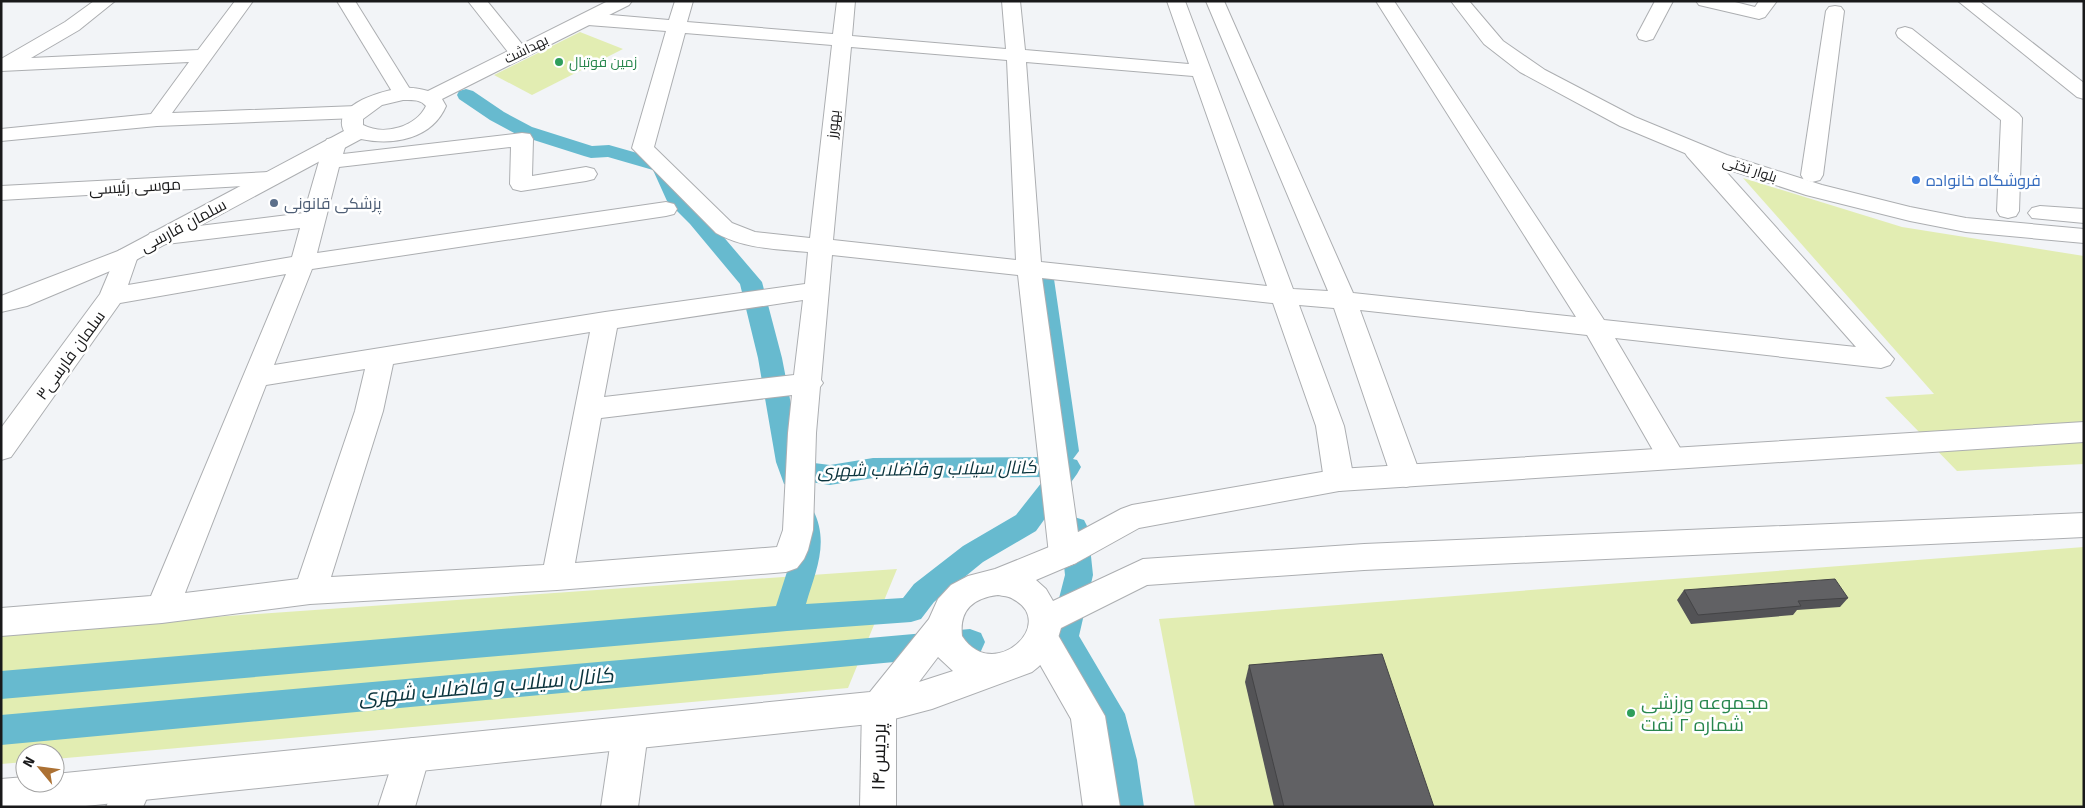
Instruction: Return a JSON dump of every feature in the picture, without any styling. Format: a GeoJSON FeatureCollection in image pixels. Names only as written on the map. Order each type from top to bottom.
{"type":"FeatureCollection","features":[{"type":"Feature","properties":{"kind":"street"},"geometry":{"type":"LineString","coordinates":[[3,65],[72,26],[106,1]]}},
{"type":"Feature","properties":{"kind":"street"},"geometry":{"type":"LineString","coordinates":[[157,120],[244,1]]}},
{"type":"Feature","properties":{"kind":"street"},"geometry":{"type":"LineString","coordinates":[[345,138],[365,135],[385,136],[417,127],[432,117],[435,111],[434,101],[429,98],[422,95],[403,94],[346,1]]}},
{"type":"Feature","properties":{"kind":"street","name":"بهداشت"},"geometry":{"type":"LineString","coordinates":[[429,98],[623,1]]}},
{"type":"Feature","properties":{"kind":"street"},"geometry":{"type":"LineString","coordinates":[[684,1],[644,148],[724,228],[753,239],[1282,296],[1344,300],[1881,359],[1695,151]]}},
{"type":"Feature","properties":{"kind":"street","name":"بهورز"},"geometry":{"type":"LineString","coordinates":[[1,622],[162,609],[310,591],[557,577],[786,559],[794,550],[798,530],[802,433],[809,383],[816,290],[846,1]]}},
{"type":"Feature","properties":{"kind":"street"},"geometry":{"type":"LineString","coordinates":[[998,1],[1010,55]]}},
{"type":"Feature","properties":{"kind":"street"},"geometry":{"type":"LineString","coordinates":[[1011,1],[1010,55],[1029,269],[1064,554]]}},
{"type":"Feature","properties":{"kind":"street"},"geometry":{"type":"LineString","coordinates":[[1176,1],[1330,426],[1339,480]]}},
{"type":"Feature","properties":{"kind":"street"},"geometry":{"type":"LineString","coordinates":[[1215,1],[1344,300],[1406,476]]}},
{"type":"Feature","properties":{"kind":"street"},"geometry":{"type":"LineString","coordinates":[[1385,1],[1595,328],[1672,458]]}},
{"type":"Feature","properties":{"kind":"street","name":"بلوار تختی"},"geometry":{"type":"LineString","coordinates":[[1460,1],[1479,27],[1497,45],[1519,62],[1635,126],[1695,151],[1842,198],[1895,210],[1962,224],[2044,230],[2084,236]]}},
{"type":"Feature","properties":{"kind":"street","name":"بلوار تختی"},"geometry":{"type":"LineString","coordinates":[[1483,1],[1510,37],[1562,74],[1700,137],[1766,162],[1895,196],[1949,207],[2084,216]]}},
{"type":"Feature","properties":{"kind":"street"},"geometry":{"type":"LineString","coordinates":[[1646,35],[1664,1]]}},
{"type":"Feature","properties":{"kind":"street"},"geometry":{"type":"LineString","coordinates":[[1705,1],[1759,13],[1768,1]]}},
{"type":"Feature","properties":{"kind":"street"},"geometry":{"type":"LineString","coordinates":[[1967,1],[2084,93]]}},
{"type":"Feature","properties":{"kind":"street"},"geometry":{"type":"LineString","coordinates":[[1989,1],[2084,74]]}},
{"type":"Feature","properties":{"kind":"street"},"geometry":{"type":"LineString","coordinates":[[480,2],[519,53]]}},
{"type":"Feature","properties":{"kind":"street"},"geometry":{"type":"LineString","coordinates":[[1812,175],[1835,11]]}},
{"type":"Feature","properties":{"kind":"street"},"geometry":{"type":"LineString","coordinates":[[588,19],[1201,71]]}},
{"type":"Feature","properties":{"kind":"street"},"geometry":{"type":"LineString","coordinates":[[1905,33],[2012,118],[2008,211]]}},
{"type":"Feature","properties":{"kind":"street"},"geometry":{"type":"LineString","coordinates":[[3,65],[204,56]]}},
{"type":"Feature","properties":{"kind":"street","name":"سلمان فارسی"},"geometry":{"type":"LineString","coordinates":[[1,304],[18,300],[126,256],[345,138],[377,100],[403,94]]}},
{"type":"Feature","properties":{"kind":"street"},"geometry":{"type":"LineString","coordinates":[[1,135],[157,120],[345,138],[522,139],[521,184],[586,174]]}},
{"type":"Feature","properties":{"kind":"street"},"geometry":{"type":"LineString","coordinates":[[162,609],[302,262],[315,219],[345,138]]}},
{"type":"Feature","properties":{"kind":"street","name":"موسی رئیسی"},"geometry":{"type":"LineString","coordinates":[[1,193],[269,179]]}},
{"type":"Feature","properties":{"kind":"street"},"geometry":{"type":"LineString","coordinates":[[112,296],[302,262],[666,209]]}},
{"type":"Feature","properties":{"kind":"street"},"geometry":{"type":"LineString","coordinates":[[158,238],[315,219]]}},
{"type":"Feature","properties":{"kind":"street","name":"سلمان فارسی۳"},"geometry":{"type":"LineString","coordinates":[[1,449],[112,296],[126,256]]}},
{"type":"Feature","properties":{"kind":"street"},"geometry":{"type":"LineString","coordinates":[[256,377],[606,321],[816,290]]}},
{"type":"Feature","properties":{"kind":"street"},"geometry":{"type":"LineString","coordinates":[[557,577],[606,321]]}},
{"type":"Feature","properties":{"kind":"street"},"geometry":{"type":"LineString","coordinates":[[310,591],[369,411],[381,357]]}},
{"type":"Feature","properties":{"kind":"street"},"geometry":{"type":"LineString","coordinates":[[589,409],[809,383]]}},
{"type":"Feature","properties":{"kind":"street"},"geometry":{"type":"LineString","coordinates":[[879,707],[944,624],[949,608],[961,594],[979,585],[998,582],[1064,554],[1132,516],[1339,480],[2084,432]]}},
{"type":"Feature","properties":{"kind":"street"},"geometry":{"type":"LineString","coordinates":[[1,797],[129,795],[412,755],[879,707],[932,694],[1009,667],[1030,657],[1044,630],[1143,572],[1364,557],[2084,525]]}},
{"type":"Feature","properties":{"kind":"street"},"geometry":{"type":"LineString","coordinates":[[998,582],[1018,586],[1032,594],[1041,606],[1044,630],[1088,716],[1102,807]]}},
{"type":"Feature","properties":{"kind":"street"},"geometry":{"type":"LineString","coordinates":[[944,624],[948,644],[963,661],[984,669],[1009,667]]}},
{"type":"Feature","properties":{"kind":"street","name":"پردیس۱۴"},"geometry":{"type":"LineString","coordinates":[[878,807],[879,707]]}},
{"type":"Feature","properties":{"kind":"street"},"geometry":{"type":"LineString","coordinates":[[619,807],[630,733]]}},
{"type":"Feature","properties":{"kind":"street"},"geometry":{"type":"LineString","coordinates":[[396,807],[412,755]]}},
{"type":"Feature","properties":{"kind":"green space","name":"زمین فوتبال"},"geometry":{"type":"Polygon","coordinates":[[[580,32],[623,49],[532,95],[494,75],[580,32]]]}},
{"type":"Feature","properties":{"kind":"green space"},"geometry":{"type":"Polygon","coordinates":[[[1743,178],[1902,227],[2084,256],[2084,464],[1957,471],[1885,397],[1934,394],[1743,178]]]}},
{"type":"Feature","properties":{"kind":"green space","name":"مجموعه ورزشی شماره ۲ نفت"},"geometry":{"type":"Polygon","coordinates":[[[2084,547],[2084,807],[1195,807],[1159,619],[2084,547]]]}},
{"type":"Feature","properties":{"kind":"green space"},"geometry":{"type":"Polygon","coordinates":[[[897,569],[848,688],[65,758],[65,743],[15,743],[15,763],[1,764],[1,632],[897,569]]]}},
{"type":"Feature","properties":{"kind":"building"},"geometry":{"type":"Polygon","coordinates":[[[1835,579],[1848,598],[1798,601],[1801,606],[1698,615],[1684,590],[1835,579]]]}},
{"type":"Feature","properties":{"kind":"building"},"geometry":{"type":"Polygon","coordinates":[[[1382,654],[1434,807],[1284,807],[1249,665],[1382,654]]]}},
{"type":"Feature","properties":{"kind":"waterway","name":"کانال سیلاب و فاضلاب شهری"},"geometry":{"type":"LineString","coordinates":[[466,95],[497,116],[525,131],[591,152],[609,151],[662,166],[674,197],[697,219],[751,282],[770,358],[789,462]]}},
{"type":"Feature","properties":{"kind":"waterway","name":"کانال سیلاب و فاضلاب شهری"},"geometry":{"type":"LineString","coordinates":[[1043,279],[1066,451]]}},
{"type":"Feature","properties":{"kind":"waterway","name":"کانال سیلاب و فاضلاب شهری"},"geometry":{"type":"LineString","coordinates":[[787,618],[911,610],[924,593],[973,554],[1026,523],[1068,467],[873,468],[830,475],[809,472],[789,462]]}},
{"type":"Feature","properties":{"kind":"waterway","name":"کانال سیلاب و فاضلاب شهری"},"geometry":{"type":"LineString","coordinates":[[789,462],[793,477]]}},
{"type":"Feature","properties":{"kind":"waterway","name":"کانال سیلاب و فاضلاب شهری"},"geometry":{"type":"LineString","coordinates":[[787,618],[808,550],[803,518]]}},
{"type":"Feature","properties":{"kind":"waterway","name":"کانال سیلاب و فاضلاب شهری"},"geometry":{"type":"LineString","coordinates":[[1074,528],[1079,575],[1064,637],[1109,714],[1121,760],[1127,807]]}},
{"type":"Feature","properties":{"kind":"waterway","name":"کانال سیلاب و فاضلاب شهری"},"geometry":{"type":"LineString","coordinates":[[1,685],[787,618]]}},
{"type":"Feature","properties":{"kind":"waterway","name":"کانال سیلاب و فاضلاب شهری"},"geometry":{"type":"LineString","coordinates":[[1,730],[970,642]]}},
{"type":"Feature","properties":{"kind":"place","name":"زمین فوتبال"},"geometry":{"type":"Point","coordinates":[559,62]}},
{"type":"Feature","properties":{"kind":"place","name":"فروشگاه خانواده"},"geometry":{"type":"Point","coordinates":[1916,180]}},
{"type":"Feature","properties":{"kind":"place","name":"پزشکی قانونی"},"geometry":{"type":"Point","coordinates":[274,203]}},
{"type":"Feature","properties":{"kind":"place","name":"مجموعه ورزشی شماره ۲ نفت"},"geometry":{"type":"Point","coordinates":[1631,713]}}]}
